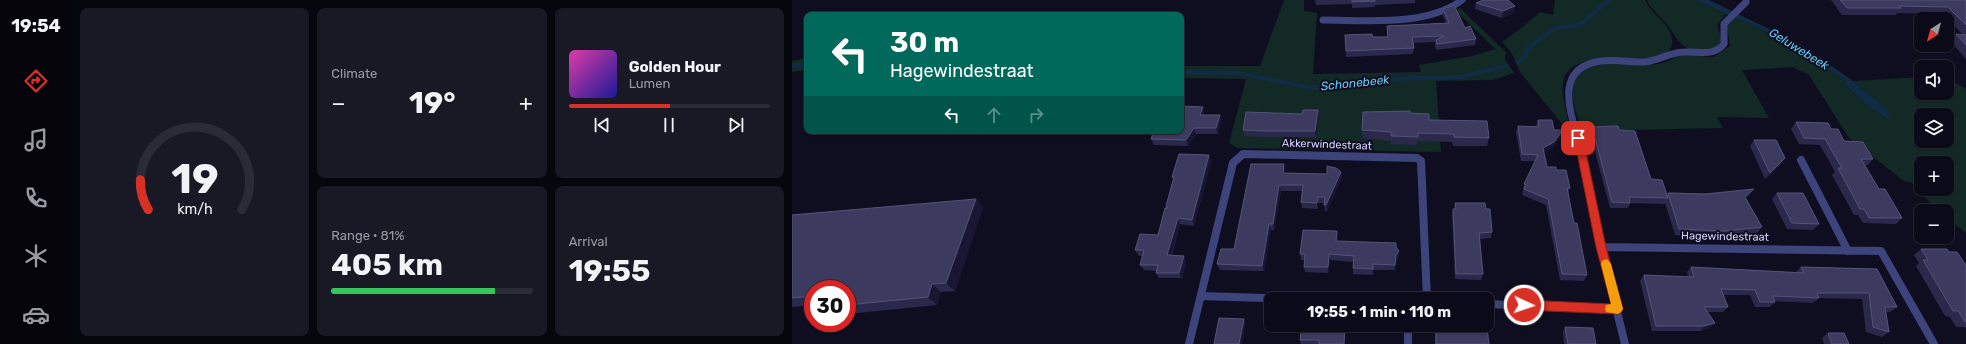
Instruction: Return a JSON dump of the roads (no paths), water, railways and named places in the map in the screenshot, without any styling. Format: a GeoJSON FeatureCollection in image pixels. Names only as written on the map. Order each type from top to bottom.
{"type":"FeatureCollection","features":[{"type":"Feature","properties":{"kind":"street"},"geometry":{"type":"LineString","coordinates":[[1323,20],[1424,17],[1450,9],[1462,0]]}},
{"type":"Feature","properties":{"kind":"street"},"geometry":{"type":"LineString","coordinates":[[1625,344],[1618,309],[1601,247],[1568,91],[1569,82],[1576,69],[1586,64],[1602,61],[1652,61],[1680,52],[1707,54],[1717,51],[1724,44],[1724,24],[1739,7],[1746,2]]}},
{"type":"Feature","properties":{"kind":"street","name":"Akkerwindestraat"},"geometry":{"type":"LineString","coordinates":[[1201,296],[1233,163],[1240,156],[1249,153],[1417,158],[1421,161],[1426,228],[1426,292]]}},
{"type":"Feature","properties":{"kind":"street"},"geometry":{"type":"LineString","coordinates":[[1802,160],[1848,251]]}},
{"type":"Feature","properties":{"kind":"street","name":"Hagewindestraat"},"geometry":{"type":"LineString","coordinates":[[1601,247],[1882,251],[1934,344]]}},
{"type":"Feature","properties":{"kind":"street"},"geometry":{"type":"LineString","coordinates":[[1189,344],[1201,296],[1264,298]]}},
{"type":"Feature","properties":{"kind":"street"},"geometry":{"type":"LineString","coordinates":[[1494,304],[1618,309]]}},
{"type":"Feature","properties":{"kind":"street"},"geometry":{"type":"LineString","coordinates":[[1408,332],[1408,344]]}},
{"type":"Feature","properties":{"kind":"water","name":"Geluwebeek"},"geometry":{"type":"Polygon","coordinates":[[[1695,0],[1709,0],[1800,44],[1853,81],[1886,108],[1890,117],[1886,118],[1869,107],[1846,86],[1846,82],[1843,79],[1775,36],[1695,0]]]}},
{"type":"Feature","properties":{"kind":"waterway","name":"Schonebeek"},"geometry":{"type":"LineString","coordinates":[[1518,62],[1525,57],[1527,49],[1555,28],[1579,25],[1609,0]]}},
{"type":"Feature","properties":{"kind":"waterway","name":"Schonebeek"},"geometry":{"type":"LineString","coordinates":[[792,66],[804,64]]}},
{"type":"Feature","properties":{"kind":"waterway","name":"Schonebeek"},"geometry":{"type":"LineString","coordinates":[[1184,72],[1237,73],[1312,88],[1352,85],[1383,79],[1461,77],[1506,66]]}}]}
